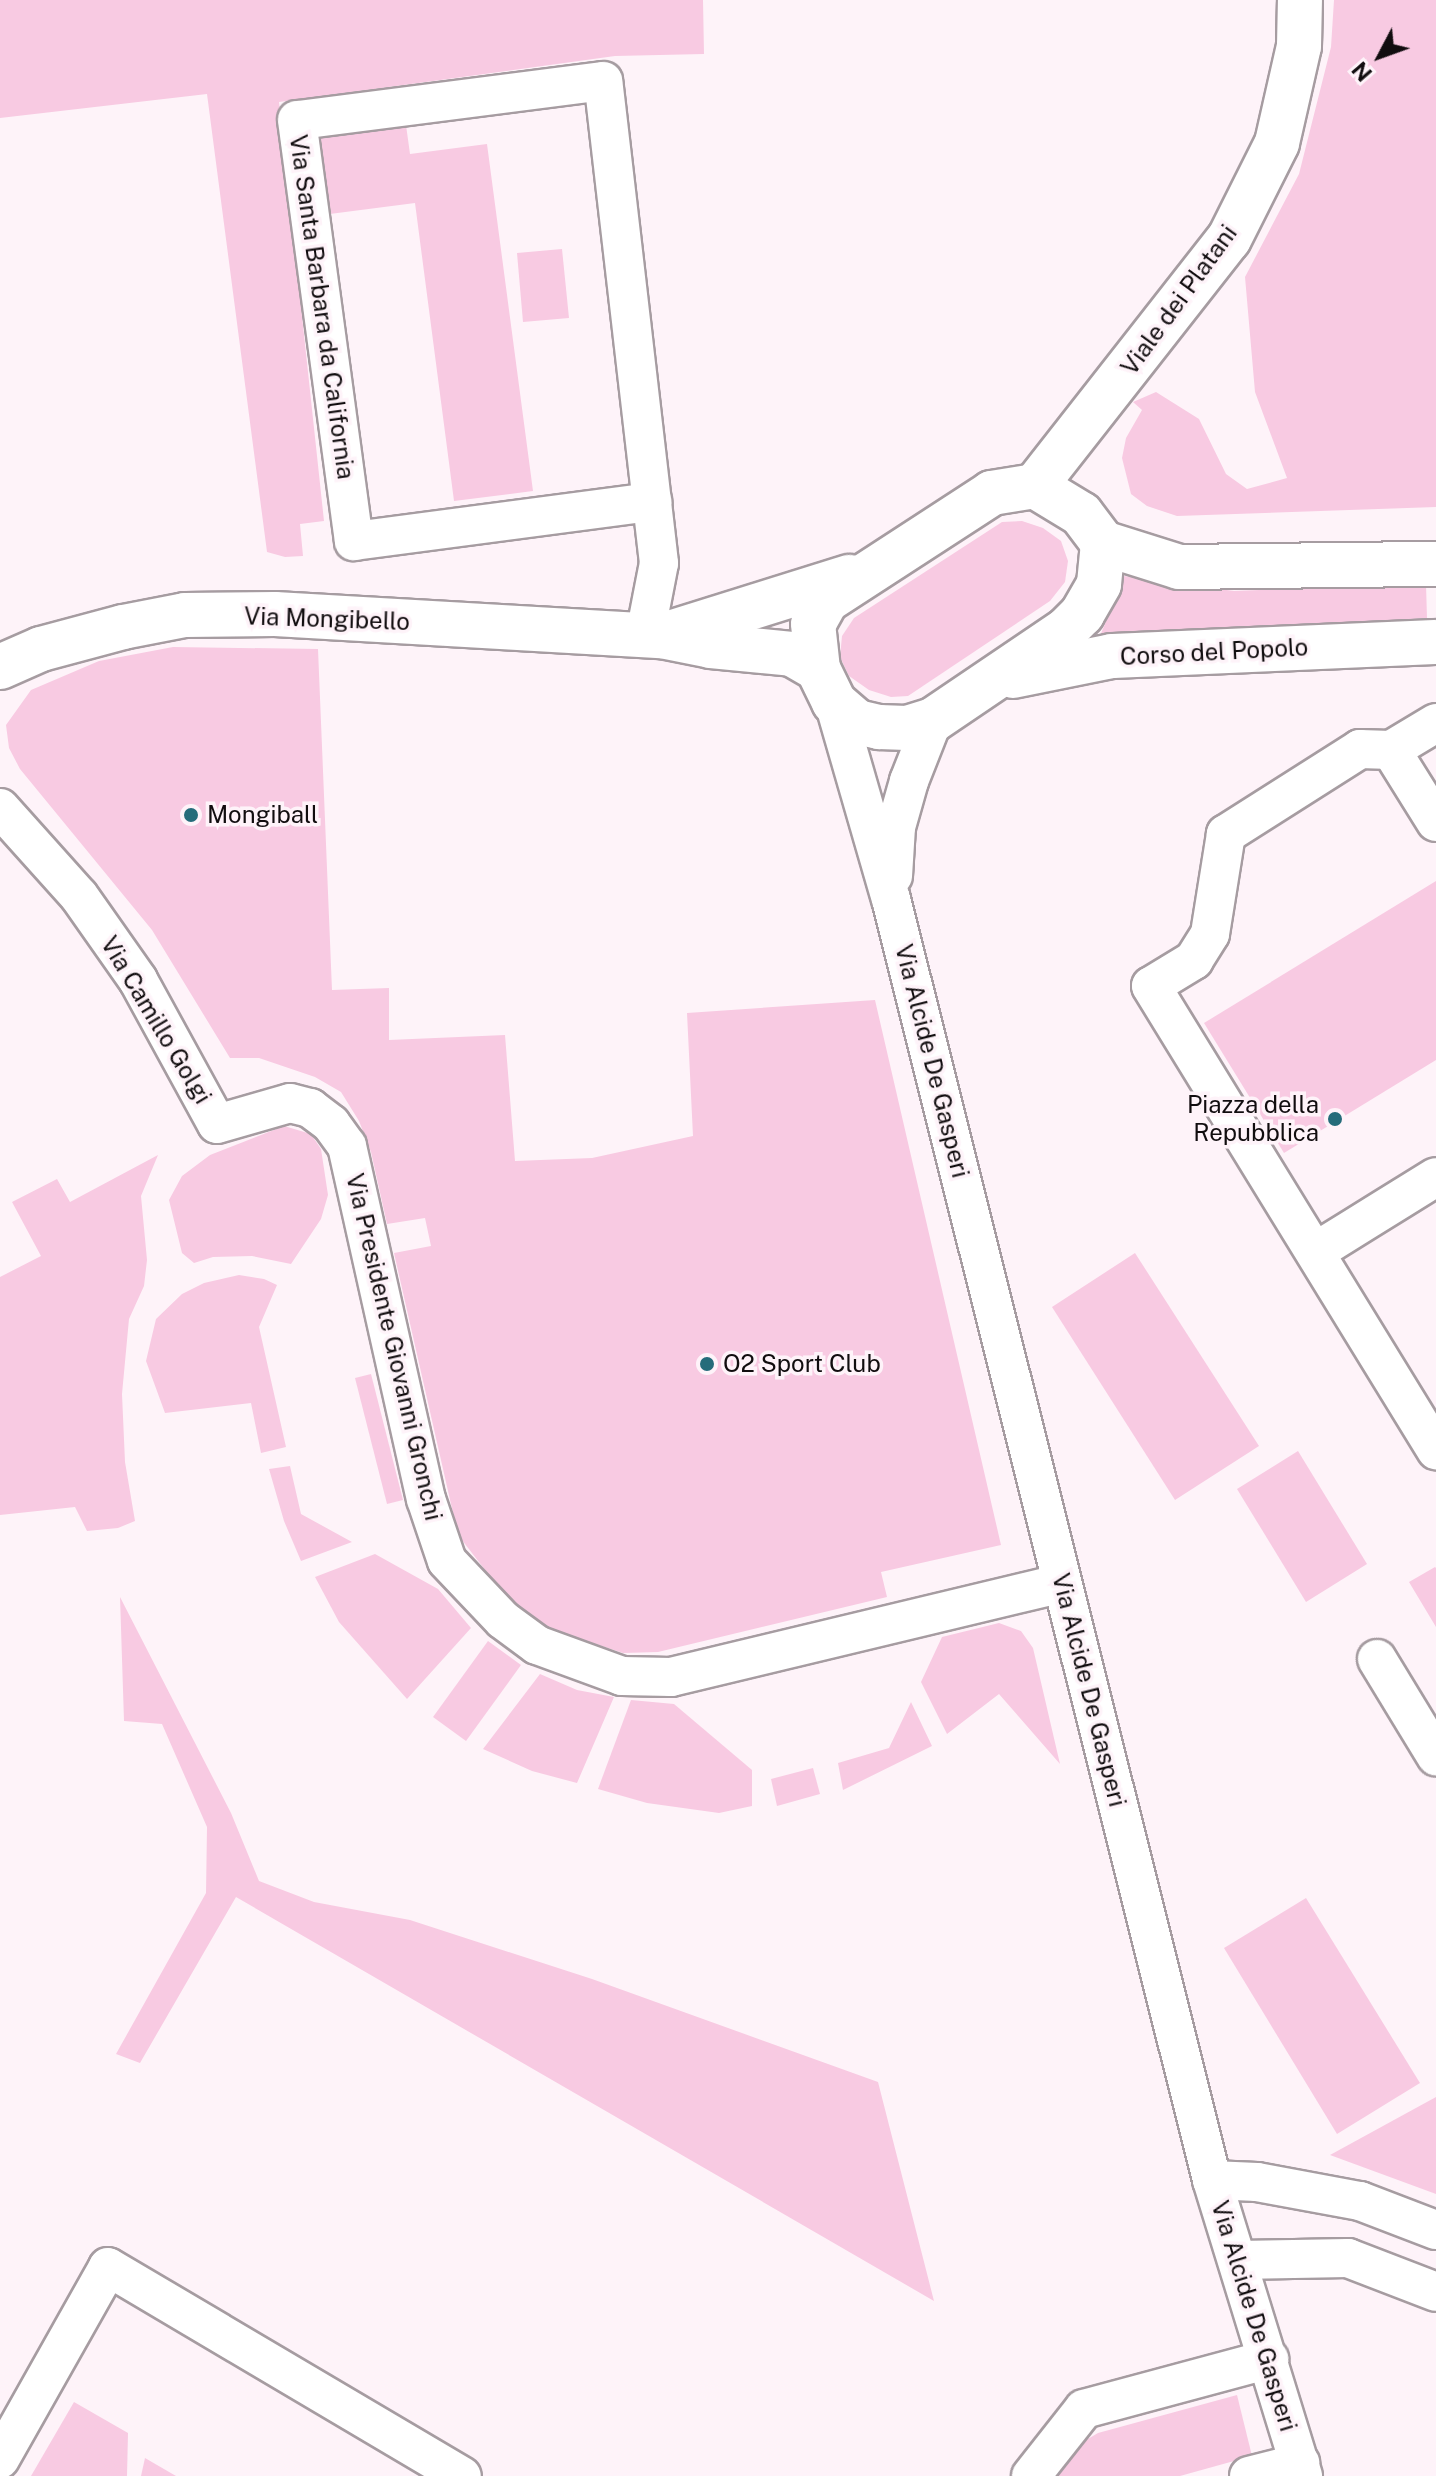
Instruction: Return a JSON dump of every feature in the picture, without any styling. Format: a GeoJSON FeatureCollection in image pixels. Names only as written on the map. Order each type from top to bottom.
{"type":"FeatureCollection","features":[{"type":"Feature","properties":{"kind":"street","name":"Viale dei Platani"},"geometry":{"type":"LineString","coordinates":[[1035,486],[1229,239],[1277,143],[1299,46],[1300,0]]}},
{"type":"Feature","properties":{"kind":"street","name":"Via Santa Barbara da California"},"geometry":{"type":"LineString","coordinates":[[652,502],[354,541],[297,120],[603,81],[652,502],[659,563],[653,636]]}},
{"type":"Feature","properties":{"kind":"street"},"geometry":{"type":"LineString","coordinates":[[826,685],[813,624],[826,601],[992,493],[1035,486],[1081,514],[1103,543],[1179,567],[1436,564]]}},
{"type":"Feature","properties":{"kind":"street"},"geometry":{"type":"LineString","coordinates":[[653,636],[711,646],[792,654],[826,685],[857,722],[907,728],[933,720],[1066,630],[1082,614],[1099,584],[1103,543]]}},
{"type":"Feature","properties":{"kind":"street"},"geometry":{"type":"LineString","coordinates":[[653,636],[873,568]]}},
{"type":"Feature","properties":{"kind":"street","name":"Via Mongibello"},"geometry":{"type":"LineString","coordinates":[[0,667],[41,649],[123,627],[185,615],[275,614],[653,636]]}},
{"type":"Feature","properties":{"kind":"street","name":"Corso del Popolo"},"geometry":{"type":"LineString","coordinates":[[995,680],[1112,656],[1436,642]]}},
{"type":"Feature","properties":{"kind":"street","name":"Via Alcide De Gasperi"},"geometry":{"type":"LineString","coordinates":[[826,685],[891,899],[1212,2180],[1301,2470]]}},
{"type":"Feature","properties":{"kind":"street"},"geometry":{"type":"LineString","coordinates":[[891,899],[896,827],[909,781],[933,720]]}},
{"type":"Feature","properties":{"kind":"street"},"geometry":{"type":"LineString","coordinates":[[1436,723],[1391,750],[1360,749],[1226,834],[1210,934],[1194,960],[1151,986],[1436,1450]]}},
{"type":"Feature","properties":{"kind":"street"},"geometry":{"type":"LineString","coordinates":[[1391,750],[1436,822]]}},
{"type":"Feature","properties":{"kind":"street","name":"Via Camillo Golgi"},"geometry":{"type":"LineString","coordinates":[[0,808],[79,896],[138,980],[217,1124]]}},
{"type":"Feature","properties":{"kind":"street","name":"Via Presidente Giovanni Gronchi"},"geometry":{"type":"LineString","coordinates":[[217,1124],[290,1103],[310,1108],[331,1124],[347,1146],[426,1499],[447,1561],[503,1620],[537,1645],[622,1676],[671,1677],[1062,1583]]}},
{"type":"Feature","properties":{"kind":"street"},"geometry":{"type":"LineString","coordinates":[[1315,1252],[1436,1177]]}},
{"type":"Feature","properties":{"kind":"street"},"geometry":{"type":"LineString","coordinates":[[1377,1659],[1436,1756]]}},
{"type":"Feature","properties":{"kind":"street"},"geometry":{"type":"LineString","coordinates":[[1212,2180],[1257,2182],[1360,2201],[1436,2230]]}},
{"type":"Feature","properties":{"kind":"street"},"geometry":{"type":"LineString","coordinates":[[1239,2260],[1348,2258],[1436,2292]]}},
{"type":"Feature","properties":{"kind":"street"},"geometry":{"type":"LineString","coordinates":[[0,2459],[108,2267],[462,2476]]}},
{"type":"Feature","properties":{"kind":"street"},"geometry":{"type":"LineString","coordinates":[[1031,2476],[1084,2409],[1269,2359]]}},
{"type":"Feature","properties":{"kind":"street"},"geometry":{"type":"LineString","coordinates":[[1249,2476],[1301,2470]]}},
{"type":"Feature","properties":{"kind":"shaded area"},"geometry":{"type":"Polygon","coordinates":[[[0,0],[703,0],[704,54],[615,56],[279,102],[324,521],[300,524],[303,556],[285,557],[267,552],[207,94],[0,118],[0,0]]]}},
{"type":"Feature","properties":{"kind":"shaded area"},"geometry":{"type":"Polygon","coordinates":[[[1334,0],[1436,0],[1436,507],[1177,516],[1147,506],[1131,494],[1122,458],[1126,438],[1142,410],[1133,402],[1156,392],[1199,419],[1226,474],[1247,489],[1287,478],[1255,392],[1245,277],[1299,174],[1331,47],[1334,0]]]}},
{"type":"Feature","properties":{"kind":"shaded area"},"geometry":{"type":"Polygon","coordinates":[[[406,125],[410,154],[487,144],[533,491],[454,501],[415,203],[322,215],[312,137],[406,125]]]}},
{"type":"Feature","properties":{"kind":"shaded area"},"geometry":{"type":"Polygon","coordinates":[[[562,249],[569,318],[523,322],[517,253],[562,249]]]}},
{"type":"Feature","properties":{"kind":"shaded area"},"geometry":{"type":"Polygon","coordinates":[[[1022,521],[1043,528],[1061,541],[1068,561],[1065,582],[1050,601],[908,696],[891,697],[869,690],[849,676],[840,657],[842,636],[854,618],[1002,522],[1022,521]]]}},
{"type":"Feature","properties":{"kind":"shaded area"},"geometry":{"type":"Polygon","coordinates":[[[1124,576],[1234,591],[1426,584],[1427,618],[1098,641],[1124,576]]]}},
{"type":"Feature","properties":{"kind":"shaded area","name":"O2 Sport Club"},"geometry":{"type":"Polygon","coordinates":[[[173,647],[318,649],[332,990],[389,988],[389,1040],[505,1035],[515,1161],[592,1158],[693,1136],[687,1013],[875,1000],[1001,1545],[881,1572],[887,1597],[658,1652],[623,1653],[544,1627],[523,1612],[496,1584],[458,1535],[394,1253],[431,1246],[425,1218],[387,1224],[371,1152],[359,1121],[341,1092],[315,1077],[259,1058],[230,1058],[152,930],[20,769],[9,748],[6,725],[31,690],[99,661],[173,647]]]}},
{"type":"Feature","properties":{"kind":"shaded area"},"geometry":{"type":"Polygon","coordinates":[[[1436,881],[1436,1060],[1284,1153],[1204,1023],[1436,881]]]}},
{"type":"Feature","properties":{"kind":"shaded area"},"geometry":{"type":"Polygon","coordinates":[[[284,1126],[311,1134],[321,1149],[328,1195],[321,1219],[291,1264],[252,1256],[213,1257],[194,1263],[182,1253],[169,1200],[182,1176],[210,1155],[284,1126]]]}},
{"type":"Feature","properties":{"kind":"shaded area"},"geometry":{"type":"Polygon","coordinates":[[[158,1155],[141,1196],[147,1260],[144,1286],[129,1319],[122,1394],[125,1462],[135,1521],[118,1528],[87,1531],[75,1507],[0,1515],[0,1277],[41,1256],[12,1202],[57,1179],[70,1202],[158,1155]]]}},
{"type":"Feature","properties":{"kind":"shaded area"},"geometry":{"type":"Polygon","coordinates":[[[1135,1253],[1259,1446],[1175,1500],[1052,1307],[1135,1253]]]}},
{"type":"Feature","properties":{"kind":"shaded area"},"geometry":{"type":"Polygon","coordinates":[[[239,1275],[264,1279],[277,1285],[259,1327],[286,1447],[261,1453],[251,1403],[165,1413],[146,1361],[156,1319],[182,1294],[204,1283],[239,1275]]]}},
{"type":"Feature","properties":{"kind":"shaded area"},"geometry":{"type":"Polygon","coordinates":[[[371,1374],[403,1500],[387,1504],[355,1378],[371,1374]]]}},
{"type":"Feature","properties":{"kind":"shaded area"},"geometry":{"type":"Polygon","coordinates":[[[1298,1451],[1367,1564],[1306,1602],[1237,1489],[1298,1451]]]}},
{"type":"Feature","properties":{"kind":"shaded area"},"geometry":{"type":"Polygon","coordinates":[[[290,1466],[301,1514],[352,1542],[301,1561],[284,1521],[269,1469],[290,1466]]]}},
{"type":"Feature","properties":{"kind":"shaded area"},"geometry":{"type":"Polygon","coordinates":[[[375,1554],[438,1589],[471,1628],[407,1699],[339,1622],[315,1577],[375,1554]]]}},
{"type":"Feature","properties":{"kind":"shaded area"},"geometry":{"type":"Polygon","coordinates":[[[1436,1568],[1436,1627],[1409,1582],[1436,1568]]]}},
{"type":"Feature","properties":{"kind":"shaded area"},"geometry":{"type":"Polygon","coordinates":[[[120,1597],[231,1813],[259,1881],[314,1902],[410,1920],[592,1979],[878,2082],[934,2301],[236,1897],[140,2063],[116,2054],[206,1893],[207,1827],[162,1724],[124,1721],[120,1597]]]}},
{"type":"Feature","properties":{"kind":"shaded area"},"geometry":{"type":"Polygon","coordinates":[[[999,1623],[1021,1631],[1033,1648],[1060,1764],[999,1694],[947,1734],[921,1682],[942,1637],[999,1623]]]}},
{"type":"Feature","properties":{"kind":"shaded area"},"geometry":{"type":"Polygon","coordinates":[[[488,1641],[521,1665],[466,1741],[433,1717],[488,1641]]]}},
{"type":"Feature","properties":{"kind":"shaded area"},"geometry":{"type":"Polygon","coordinates":[[[540,1674],[577,1690],[614,1697],[577,1783],[532,1771],[483,1749],[540,1674]]]}},
{"type":"Feature","properties":{"kind":"shaded area"},"geometry":{"type":"Polygon","coordinates":[[[631,1700],[674,1704],[752,1770],[752,1806],[719,1813],[647,1803],[598,1789],[631,1700]]]}},
{"type":"Feature","properties":{"kind":"shaded area"},"geometry":{"type":"Polygon","coordinates":[[[911,1702],[932,1746],[843,1790],[838,1763],[889,1748],[911,1702]]]}},
{"type":"Feature","properties":{"kind":"shaded area"},"geometry":{"type":"Polygon","coordinates":[[[813,1768],[820,1794],[777,1806],[771,1779],[813,1768]]]}},
{"type":"Feature","properties":{"kind":"shaded area"},"geometry":{"type":"Polygon","coordinates":[[[1306,1898],[1420,2083],[1337,2134],[1224,1948],[1306,1898]]]}},
{"type":"Feature","properties":{"kind":"shaded area"},"geometry":{"type":"Polygon","coordinates":[[[1436,2097],[1436,2194],[1330,2155],[1436,2097]]]}},
{"type":"Feature","properties":{"kind":"shaded area"},"geometry":{"type":"Polygon","coordinates":[[[1237,2395],[1252,2456],[1180,2476],[1047,2476],[1071,2449],[1098,2433],[1237,2395]]]}},
{"type":"Feature","properties":{"kind":"shaded area"},"geometry":{"type":"Polygon","coordinates":[[[74,2402],[128,2433],[127,2476],[31,2476],[74,2402]]]}},
{"type":"Feature","properties":{"kind":"shaded area"},"geometry":{"type":"Polygon","coordinates":[[[145,2458],[176,2476],[141,2476],[145,2458]]]}},
{"type":"Feature","properties":{"kind":"place","name":"Mongiball"},"geometry":{"type":"Point","coordinates":[191,815]}},
{"type":"Feature","properties":{"kind":"place","name":"Piazza della Repubblica"},"geometry":{"type":"Point","coordinates":[1335,1119]}},
{"type":"Feature","properties":{"kind":"place","name":"O2 Sport Club"},"geometry":{"type":"Point","coordinates":[707,1364]}}]}
